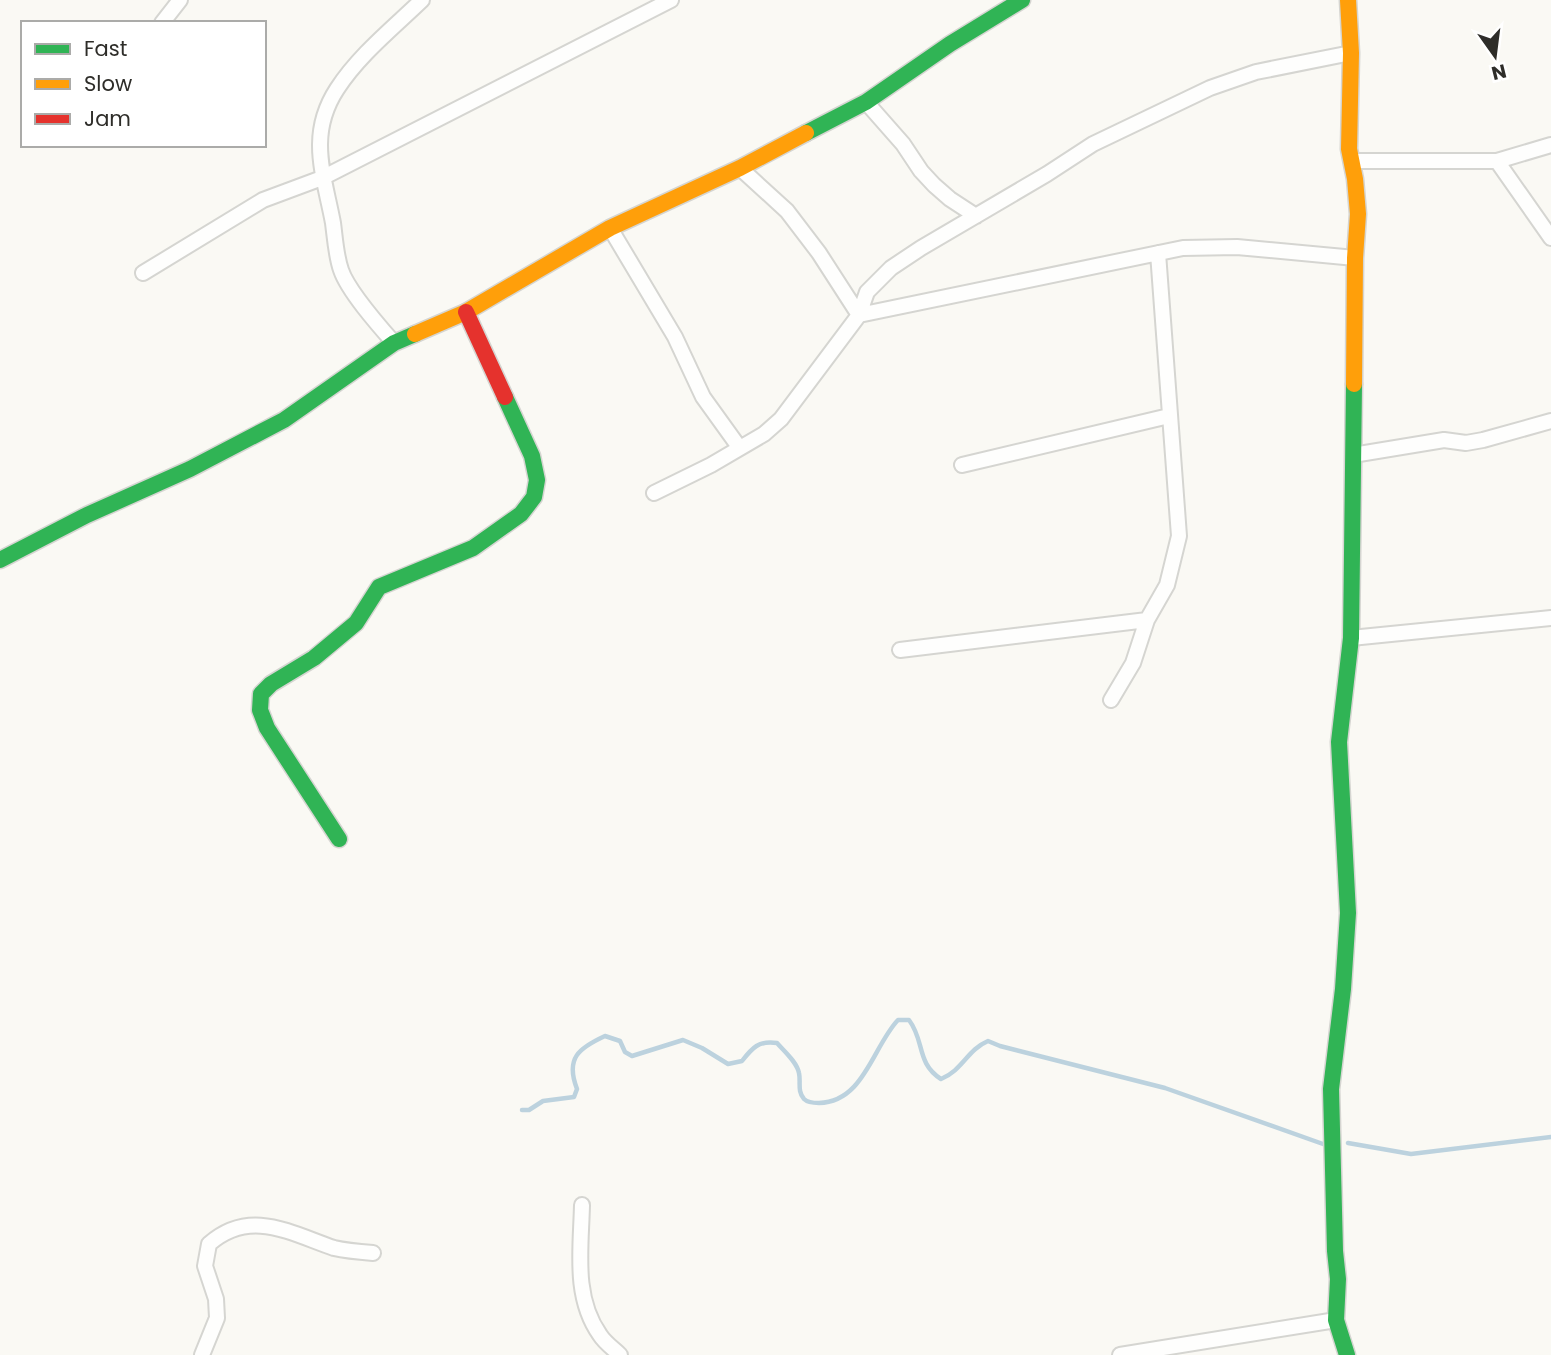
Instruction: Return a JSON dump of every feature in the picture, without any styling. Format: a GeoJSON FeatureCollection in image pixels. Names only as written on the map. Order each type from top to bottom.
{"type":"FeatureCollection","features":[{"type":"Feature","properties":{"kind":"street"},"geometry":{"type":"LineString","coordinates":[[164,21],[180,0]]}},
{"type":"Feature","properties":{"kind":"street"},"geometry":{"type":"LineString","coordinates":[[394,343],[370,317],[341,271],[322,178],[321,135],[326,111],[337,89],[362,58],[422,0]]}},
{"type":"Feature","properties":{"kind":"street"},"geometry":{"type":"LineString","coordinates":[[143,273],[263,200],[322,178],[671,0]]}},
{"type":"Feature","properties":{"kind":"street"},"geometry":{"type":"LineString","coordinates":[[0,560],[87,515],[190,469],[284,420],[394,343],[466,312],[610,228],[740,168],[866,102],[950,44],[1022,0]]}},
{"type":"Feature","properties":{"kind":"street"},"geometry":{"type":"LineString","coordinates":[[1347,1355],[1336,1320],[1338,1279],[1331,1089],[1343,989],[1348,913],[1339,742],[1351,638],[1357,214],[1349,149],[1351,53],[1348,0]]}},
{"type":"Feature","properties":{"kind":"street"},"geometry":{"type":"LineString","coordinates":[[654,493],[683,481],[764,433],[781,419],[859,316],[867,292],[891,268],[1093,144],[1210,88],[1256,72],[1351,53]]}},
{"type":"Feature","properties":{"kind":"street"},"geometry":{"type":"LineString","coordinates":[[866,102],[934,185],[976,216]]}},
{"type":"Feature","properties":{"kind":"street"},"geometry":{"type":"LineString","coordinates":[[1352,161],[1497,160],[1551,145]]}},
{"type":"Feature","properties":{"kind":"street"},"geometry":{"type":"LineString","coordinates":[[1497,160],[1551,237]]}},
{"type":"Feature","properties":{"kind":"street"},"geometry":{"type":"LineString","coordinates":[[740,168],[787,211],[819,253],[859,316]]}},
{"type":"Feature","properties":{"kind":"street"},"geometry":{"type":"LineString","coordinates":[[610,228],[675,337],[703,397],[739,447]]}},
{"type":"Feature","properties":{"kind":"street"},"geometry":{"type":"LineString","coordinates":[[859,316],[1183,248],[1237,247],[1355,258]]}},
{"type":"Feature","properties":{"kind":"street"},"geometry":{"type":"LineString","coordinates":[[1111,700],[1133,663],[1147,620],[1167,585],[1179,536],[1157,253]]}},
{"type":"Feature","properties":{"kind":"street"},"geometry":{"type":"LineString","coordinates":[[340,839],[267,728],[260,710],[261,694],[271,684],[314,658],[356,623],[379,587],[473,548],[521,514],[534,497],[537,480],[533,456],[466,312]]}},
{"type":"Feature","properties":{"kind":"street"},"geometry":{"type":"LineString","coordinates":[[962,465],[1170,416]]}},
{"type":"Feature","properties":{"kind":"street"},"geometry":{"type":"LineString","coordinates":[[1353,455],[1444,440],[1466,443],[1551,421]]}},
{"type":"Feature","properties":{"kind":"street"},"geometry":{"type":"LineString","coordinates":[[1351,638],[1551,618]]}},
{"type":"Feature","properties":{"kind":"street"},"geometry":{"type":"LineString","coordinates":[[900,650],[1147,620]]}},
{"type":"Feature","properties":{"kind":"street"},"geometry":{"type":"LineString","coordinates":[[582,1205],[580,1279],[583,1297],[601,1336],[620,1355]]}},
{"type":"Feature","properties":{"kind":"street"},"geometry":{"type":"LineString","coordinates":[[202,1355],[217,1318],[216,1299],[205,1266],[209,1244],[222,1233],[238,1226],[254,1224],[282,1230],[336,1248],[373,1253]]}},
{"type":"Feature","properties":{"kind":"street"},"geometry":{"type":"LineString","coordinates":[[1120,1355],[1336,1320]]}},
{"type":"Feature","properties":{"kind":"waterway"},"geometry":{"type":"LineString","coordinates":[[522,1110],[529,1110],[543,1101],[574,1097],[577,1089],[573,1069],[577,1055],[605,1036],[620,1041],[625,1052],[632,1056],[683,1040],[728,1064],[742,1061],[761,1044],[777,1043],[798,1069],[800,1090],[804,1099],[815,1103],[834,1100],[857,1083],[898,1020],[909,1020],[924,1059],[933,1073],[941,1079],[955,1071],[975,1049],[988,1041],[1165,1088],[1323,1144]]}},
{"type":"Feature","properties":{"kind":"waterway"},"geometry":{"type":"LineString","coordinates":[[1348,1143],[1411,1154],[1551,1137]]}},
{"type":"Feature","properties":{"kind":"traffic: fast"},"geometry":{"type":"LineString","coordinates":[[806,133],[866,102],[950,44],[1022,0]]}},
{"type":"Feature","properties":{"kind":"traffic: fast"},"geometry":{"type":"LineString","coordinates":[[0,560],[87,515],[190,469],[284,420],[394,343],[415,334]]}},
{"type":"Feature","properties":{"kind":"traffic: fast"},"geometry":{"type":"LineString","coordinates":[[1347,1355],[1336,1320],[1338,1279],[1331,1089],[1343,989],[1348,913],[1339,742],[1351,638],[1354,384]]}},
{"type":"Feature","properties":{"kind":"traffic: fast"},"geometry":{"type":"LineString","coordinates":[[339,839],[267,728],[260,710],[261,694],[271,684],[314,658],[356,623],[379,587],[473,548],[521,514],[534,497],[537,480],[532,456],[505,397]]}},
{"type":"Feature","properties":{"kind":"traffic: slow"},"geometry":{"type":"LineString","coordinates":[[1348,0],[1351,53],[1349,149],[1358,214],[1354,384]]}},
{"type":"Feature","properties":{"kind":"traffic: slow"},"geometry":{"type":"LineString","coordinates":[[415,334],[466,312],[610,228],[740,168],[806,133]]}},
{"type":"Feature","properties":{"kind":"traffic: jam"},"geometry":{"type":"LineString","coordinates":[[466,312],[505,397]]}}]}
